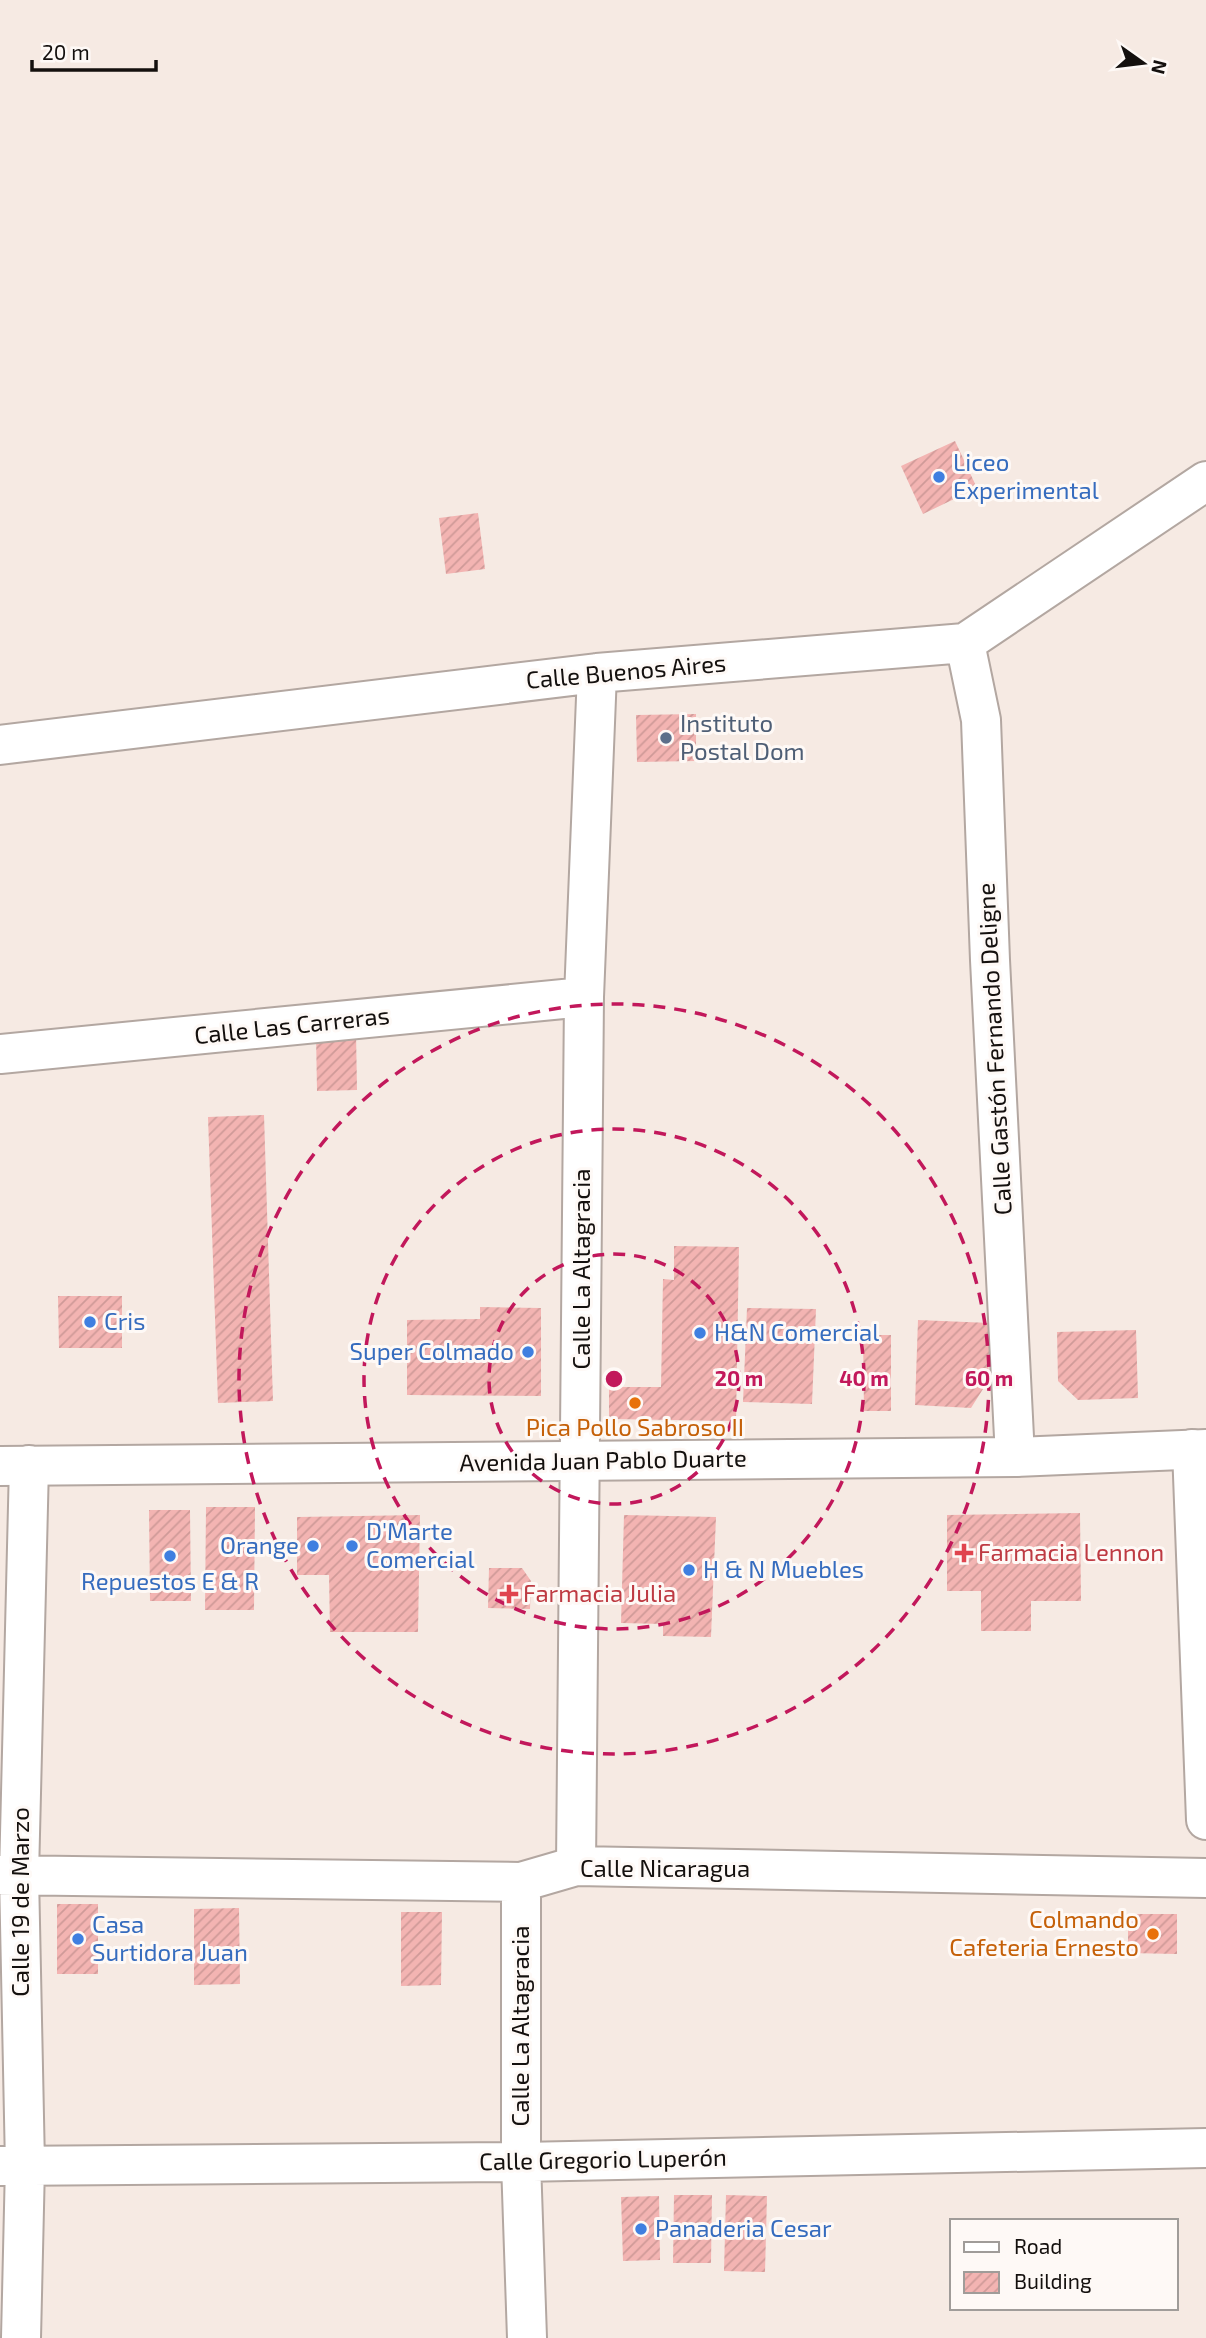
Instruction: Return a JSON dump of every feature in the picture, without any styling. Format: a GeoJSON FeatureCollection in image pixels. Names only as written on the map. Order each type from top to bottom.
{"type":"FeatureCollection","features":[{"type":"Feature","properties":{"kind":"street","name":"Calle Buenos Aires"},"geometry":{"type":"LineString","coordinates":[[0,745],[597,673],[965,643],[1206,481]]}},
{"type":"Feature","properties":{"kind":"street","name":"Calle Gastón Fernando Deligne"},"geometry":{"type":"LineString","coordinates":[[965,643],[981,720],[1015,1457]]}},
{"type":"Feature","properties":{"kind":"street","name":"Calle La Altagracia"},"geometry":{"type":"LineString","coordinates":[[576,1866],[584,997],[597,673]]}},
{"type":"Feature","properties":{"kind":"street","name":"Calle Las Carreras"},"geometry":{"type":"LineString","coordinates":[[0,1054],[584,997]]}},
{"type":"Feature","properties":{"kind":"street","name":"Avenida Juan Pablo Duarte"},"geometry":{"type":"LineString","coordinates":[[15,1465],[1015,1457],[1199,1449]]}},
{"type":"Feature","properties":{"kind":"street"},"geometry":{"type":"LineString","coordinates":[[1199,1449],[1206,1820]]}},
{"type":"Feature","properties":{"kind":"street","name":"Calle 19 de Marzo"},"geometry":{"type":"LineString","coordinates":[[15,1465],[9,1875],[12,2166],[22,2338]]}},
{"type":"Feature","properties":{"kind":"street","name":"Calle Nicaragua"},"geometry":{"type":"LineString","coordinates":[[9,1875],[521,1882],[576,1866],[1206,1878]]}},
{"type":"Feature","properties":{"kind":"street","name":"Calle La Altagracia"},"geometry":{"type":"LineString","coordinates":[[521,1882],[521,2162],[527,2338]]}},
{"type":"Feature","properties":{"kind":"street","name":"Calle Gregorio Luperón"},"geometry":{"type":"LineString","coordinates":[[12,2166],[521,2162],[1206,2148]]}},
{"type":"Feature","properties":{"kind":"building","name":"Liceo Experimental"},"geometry":{"type":"Polygon","coordinates":[[[955,441],[977,488],[923,514],[901,466],[955,441]]]}},
{"type":"Feature","properties":{"kind":"building"},"geometry":{"type":"Polygon","coordinates":[[[478,513],[485,569],[446,574],[439,518],[478,513]]]}},
{"type":"Feature","properties":{"kind":"building","name":"Instituto Postal Dom"},"geometry":{"type":"Polygon","coordinates":[[[696,714],[696,761],[637,762],[636,715],[696,714]]]}},
{"type":"Feature","properties":{"kind":"building"},"geometry":{"type":"Polygon","coordinates":[[[356,1032],[357,1090],[317,1091],[316,1033],[356,1032]]]}},
{"type":"Feature","properties":{"kind":"building"},"geometry":{"type":"Polygon","coordinates":[[[264,1115],[273,1401],[218,1403],[208,1117],[264,1115]]]}},
{"type":"Feature","properties":{"kind":"building","name":"H&N Comercial"},"geometry":{"type":"Polygon","coordinates":[[[674,1246],[739,1247],[736,1421],[609,1419],[609,1387],[661,1387],[663,1279],[674,1280],[674,1246]]]}},
{"type":"Feature","properties":{"kind":"building","name":"Cris"},"geometry":{"type":"Polygon","coordinates":[[[58,1296],[122,1296],[122,1348],[59,1348],[58,1296]]]}},
{"type":"Feature","properties":{"kind":"building"},"geometry":{"type":"Polygon","coordinates":[[[480,1307],[541,1308],[541,1396],[407,1395],[407,1320],[480,1319],[480,1307]]]}},
{"type":"Feature","properties":{"kind":"building"},"geometry":{"type":"Polygon","coordinates":[[[747,1308],[816,1309],[812,1404],[743,1402],[747,1308]]]}},
{"type":"Feature","properties":{"kind":"building"},"geometry":{"type":"Polygon","coordinates":[[[918,1320],[990,1323],[988,1381],[971,1408],[915,1405],[918,1320]]]}},
{"type":"Feature","properties":{"kind":"building"},"geometry":{"type":"Polygon","coordinates":[[[1136,1330],[1138,1398],[1078,1400],[1058,1381],[1057,1332],[1136,1330]]]}},
{"type":"Feature","properties":{"kind":"building"},"geometry":{"type":"Polygon","coordinates":[[[863,1335],[891,1335],[891,1411],[864,1411],[863,1335]]]}},
{"type":"Feature","properties":{"kind":"building"},"geometry":{"type":"Polygon","coordinates":[[[206,1507],[255,1507],[254,1610],[205,1610],[206,1507]]]}},
{"type":"Feature","properties":{"kind":"building","name":"Repuestos E & R"},"geometry":{"type":"Polygon","coordinates":[[[149,1510],[190,1510],[191,1601],[150,1601],[149,1510]]]}},
{"type":"Feature","properties":{"kind":"building"},"geometry":{"type":"Polygon","coordinates":[[[1080,1513],[1081,1601],[1031,1601],[1031,1631],[981,1631],[981,1591],[947,1591],[947,1515],[1080,1513]]]}},
{"type":"Feature","properties":{"kind":"building"},"geometry":{"type":"Polygon","coordinates":[[[420,1515],[418,1632],[330,1632],[329,1575],[297,1575],[297,1517],[420,1515]]]}},
{"type":"Feature","properties":{"kind":"building"},"geometry":{"type":"Polygon","coordinates":[[[624,1515],[716,1517],[711,1637],[663,1636],[663,1624],[621,1623],[624,1515]]]}},
{"type":"Feature","properties":{"kind":"building","name":"Farmacia Julia"},"geometry":{"type":"Polygon","coordinates":[[[489,1568],[522,1568],[531,1581],[530,1609],[488,1608],[489,1568]]]}},
{"type":"Feature","properties":{"kind":"building","name":"Casa Surtidora Juan"},"geometry":{"type":"Polygon","coordinates":[[[57,1904],[98,1904],[98,1974],[57,1974],[57,1904]]]}},
{"type":"Feature","properties":{"kind":"building"},"geometry":{"type":"Polygon","coordinates":[[[239,1908],[240,1984],[194,1985],[194,1909],[239,1908]]]}},
{"type":"Feature","properties":{"kind":"building"},"geometry":{"type":"Polygon","coordinates":[[[401,1912],[442,1912],[441,1985],[401,1986],[401,1912]]]}},
{"type":"Feature","properties":{"kind":"building","name":"Colmando Cafeteria Ernesto"},"geometry":{"type":"Polygon","coordinates":[[[1128,1914],[1177,1914],[1177,1954],[1128,1953],[1128,1914]]]}},
{"type":"Feature","properties":{"kind":"building"},"geometry":{"type":"Polygon","coordinates":[[[674,2195],[712,2195],[711,2263],[673,2263],[674,2195]]]}},
{"type":"Feature","properties":{"kind":"building"},"geometry":{"type":"Polygon","coordinates":[[[726,2195],[767,2196],[765,2272],[724,2271],[726,2195]]]}},
{"type":"Feature","properties":{"kind":"building","name":"Panaderia Cesar"},"geometry":{"type":"Polygon","coordinates":[[[659,2196],[660,2260],[623,2261],[621,2197],[659,2196]]]}},
{"type":"Feature","properties":{"kind":"place","name":"Liceo Experimental"},"geometry":{"type":"Point","coordinates":[939,477]}},
{"type":"Feature","properties":{"kind":"place","name":"Instituto Postal Dom"},"geometry":{"type":"Point","coordinates":[666,738]}},
{"type":"Feature","properties":{"kind":"place","name":"Cris"},"geometry":{"type":"Point","coordinates":[90,1322]}},
{"type":"Feature","properties":{"kind":"place","name":"H&N Comercial"},"geometry":{"type":"Point","coordinates":[700,1333]}},
{"type":"Feature","properties":{"kind":"place","name":"Super Colmado"},"geometry":{"type":"Point","coordinates":[528,1352]}},
{"type":"Feature","properties":{"kind":"place","name":"Pica Pollo Sabroso II"},"geometry":{"type":"Point","coordinates":[635,1403]}},
{"type":"Feature","properties":{"kind":"place","name":"Orange"},"geometry":{"type":"Point","coordinates":[313,1546]}},
{"type":"Feature","properties":{"kind":"place","name":"D'Marte Comercial"},"geometry":{"type":"Point","coordinates":[352,1546]}},
{"type":"Feature","properties":{"kind":"place","name":"Farmacia Lennon"},"geometry":{"type":"Point","coordinates":[964,1553]}},
{"type":"Feature","properties":{"kind":"place","name":"Repuestos E & R"},"geometry":{"type":"Point","coordinates":[170,1556]}},
{"type":"Feature","properties":{"kind":"place","name":"H & N Muebles"},"geometry":{"type":"Point","coordinates":[689,1570]}},
{"type":"Feature","properties":{"kind":"place","name":"Farmacia Julia"},"geometry":{"type":"Point","coordinates":[509,1594]}},
{"type":"Feature","properties":{"kind":"place","name":"Colmando Cafeteria Ernesto"},"geometry":{"type":"Point","coordinates":[1153,1934]}},
{"type":"Feature","properties":{"kind":"place","name":"Casa Surtidora Juan"},"geometry":{"type":"Point","coordinates":[78,1939]}},
{"type":"Feature","properties":{"kind":"place","name":"Panaderia Cesar"},"geometry":{"type":"Point","coordinates":[641,2229]}}]}
